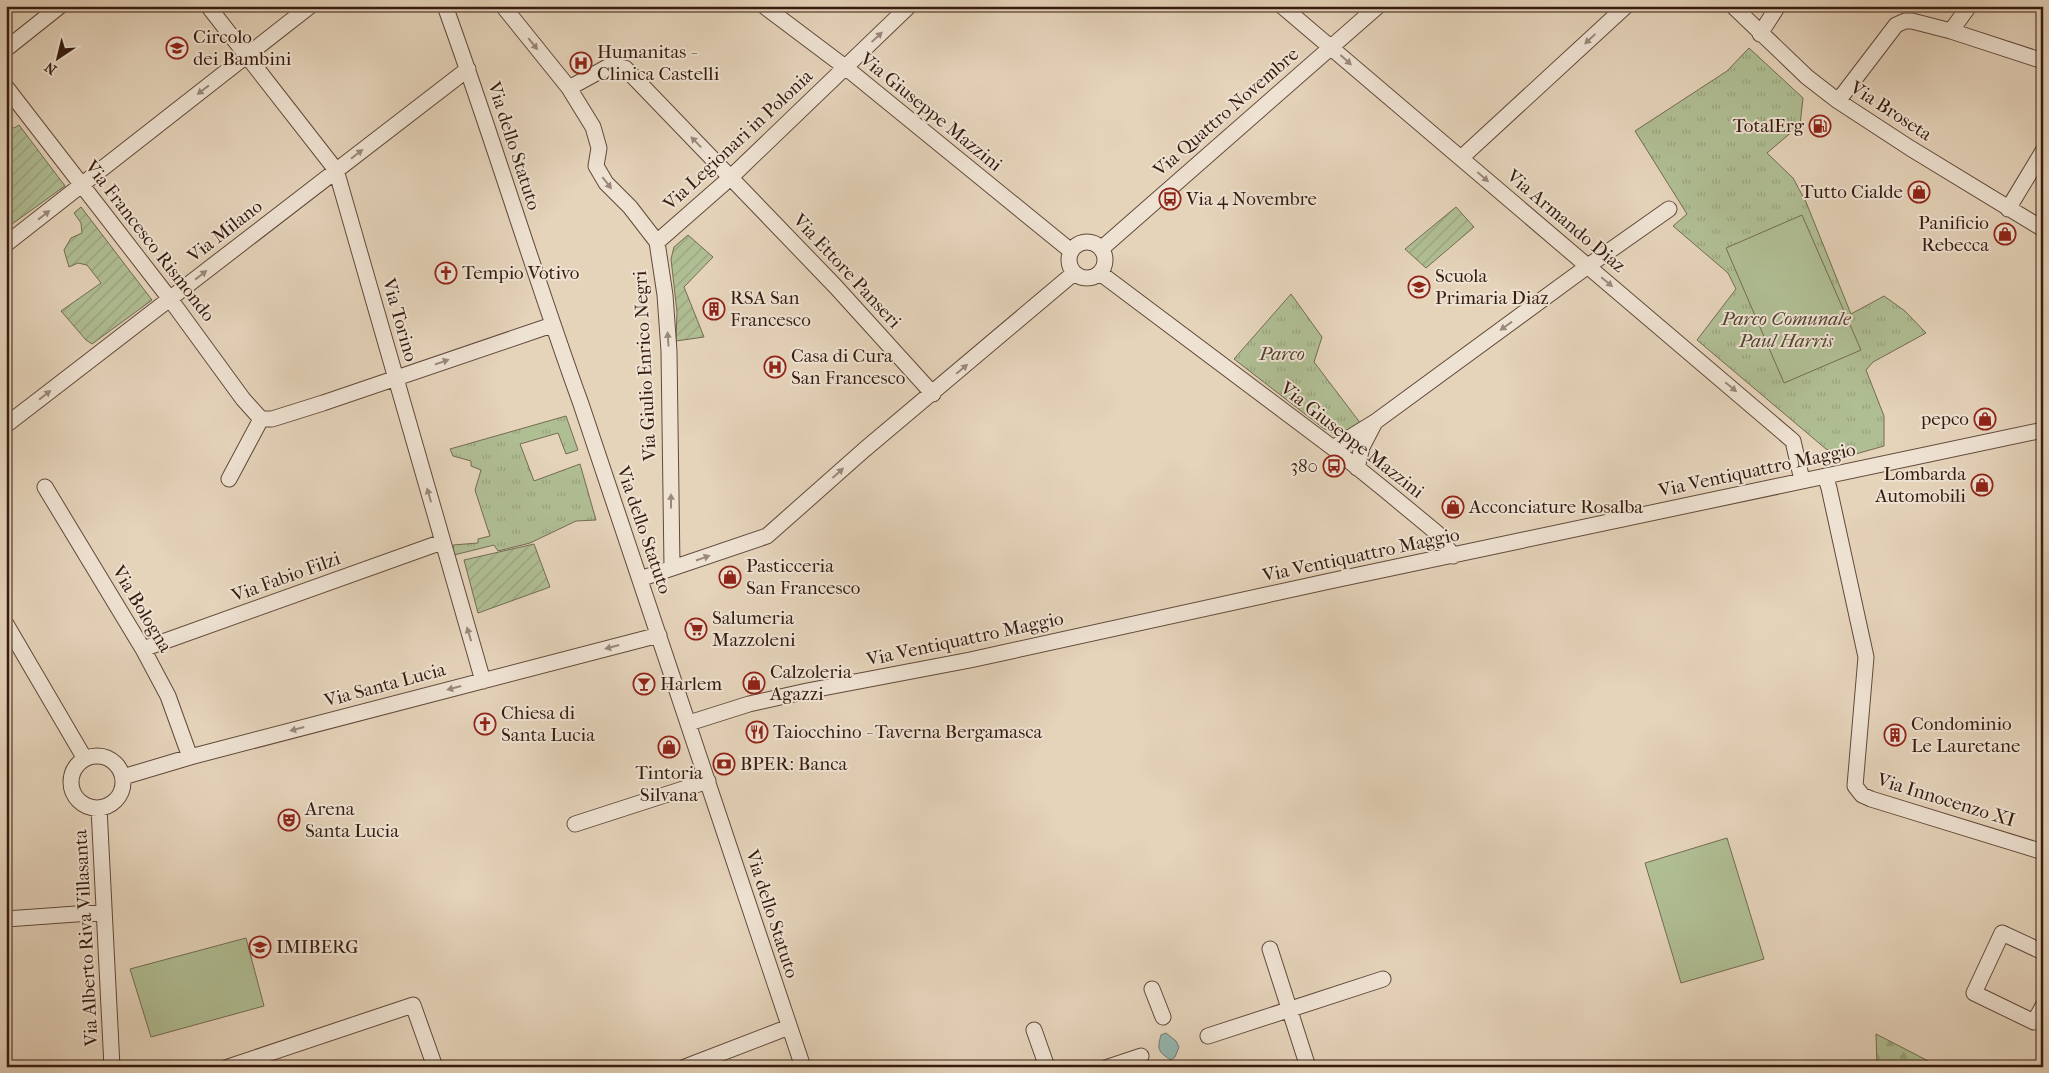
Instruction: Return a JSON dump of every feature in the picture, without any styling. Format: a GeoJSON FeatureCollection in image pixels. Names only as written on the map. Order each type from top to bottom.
{"type":"FeatureCollection","features":[{"type":"Feature","properties":{"kind":"street"},"geometry":{"type":"LineString","coordinates":[[6,49],[60,6]]}},
{"type":"Feature","properties":{"kind":"street","name":"Via Torino"},"geometry":{"type":"LineString","coordinates":[[208,6],[336,170],[483,680]]}},
{"type":"Feature","properties":{"kind":"street"},"geometry":{"type":"LineString","coordinates":[[6,244],[310,6]]}},
{"type":"Feature","properties":{"kind":"street","name":"Via dello Statuto"},"geometry":{"type":"LineString","coordinates":[[445,6],[689,723],[788,1027],[801,1061]]}},
{"type":"Feature","properties":{"kind":"street","name":"Via Giulio Enrico Negri"},"geometry":{"type":"LineString","coordinates":[[503,6],[569,88],[593,127],[599,148],[596,166],[606,183],[630,207],[657,242],[665,296],[669,351],[672,568]]}},
{"type":"Feature","properties":{"kind":"street","name":"Via Giuseppe Mazzini"},"geometry":{"type":"LineString","coordinates":[[764,6],[845,67],[1071,251]]}},
{"type":"Feature","properties":{"kind":"street","name":"Via Legionari in Polonia"},"geometry":{"type":"LineString","coordinates":[[657,242],[730,178],[909,6]]}},
{"type":"Feature","properties":{"kind":"street","name":"Via Armando Diaz"},"geometry":{"type":"LineString","coordinates":[[1282,6],[1793,441],[1802,480]]}},
{"type":"Feature","properties":{"kind":"street","name":"Via Quattro Novembre"},"geometry":{"type":"LineString","coordinates":[[1101,249],[1378,6]]}},
{"type":"Feature","properties":{"kind":"street"},"geometry":{"type":"LineString","coordinates":[[1461,158],[1626,6]]}},
{"type":"Feature","properties":{"kind":"street","name":"Via Broseta"},"geometry":{"type":"LineString","coordinates":[[1733,6],[1760,34],[1807,77],[1838,101],[1910,148],[2043,229]]}},
{"type":"Feature","properties":{"kind":"street"},"geometry":{"type":"LineString","coordinates":[[1760,34],[1778,6]]}},
{"type":"Feature","properties":{"kind":"street"},"geometry":{"type":"LineString","coordinates":[[1951,31],[1969,6]]}},
{"type":"Feature","properties":{"kind":"street"},"geometry":{"type":"LineString","coordinates":[[1838,101],[1900,22],[1912,21],[1951,31],[2043,61]]}},
{"type":"Feature","properties":{"kind":"street","name":"Via Ettore Panseri"},"geometry":{"type":"LineString","coordinates":[[569,88],[611,65],[625,68],[836,288],[933,394]]}},
{"type":"Feature","properties":{"kind":"street","name":"Via Milano"},"geometry":{"type":"LineString","coordinates":[[6,425],[468,69]]}},
{"type":"Feature","properties":{"kind":"street","name":"Via Francesco Rismondo"},"geometry":{"type":"LineString","coordinates":[[6,87],[170,299],[244,400],[261,419]]}},
{"type":"Feature","properties":{"kind":"street"},"geometry":{"type":"LineString","coordinates":[[2008,208],[2043,151]]}},
{"type":"Feature","properties":{"kind":"street"},"geometry":{"type":"LineString","coordinates":[[1333,448],[1375,422],[1669,209]]}},
{"type":"Feature","properties":{"kind":"street"},"geometry":{"type":"LineString","coordinates":[[1087,242],[1101,249],[1105,261],[1100,273],[1088,278],[1074,274],[1069,263],[1071,251],[1077,245],[1087,242]]}},
{"type":"Feature","properties":{"kind":"street","name":"Via Giuseppe Mazzini"},"geometry":{"type":"LineString","coordinates":[[1100,273],[1333,448],[1437,533],[1453,556]]}},
{"type":"Feature","properties":{"kind":"street"},"geometry":{"type":"LineString","coordinates":[[640,579],[767,536],[864,450],[1074,274]]}},
{"type":"Feature","properties":{"kind":"street"},"geometry":{"type":"LineString","coordinates":[[229,478],[261,419],[272,419],[552,325]]}},
{"type":"Feature","properties":{"kind":"street"},"geometry":{"type":"LineString","coordinates":[[1357,468],[1362,448],[1375,422]]}},
{"type":"Feature","properties":{"kind":"street","name":"Via Ventiquattro Maggio"},"geometry":{"type":"LineString","coordinates":[[689,723],[749,704],[807,691],[970,660],[1330,580],[1453,556],[2043,430]]}},
{"type":"Feature","properties":{"kind":"street","name":"Via Innocenzo XI"},"geometry":{"type":"LineString","coordinates":[[1825,476],[1830,488],[1866,657],[1855,786],[1862,794],[1871,799],[2043,852]]}},
{"type":"Feature","properties":{"kind":"street","name":"Via Bologna"},"geometry":{"type":"LineString","coordinates":[[45,487],[143,648],[168,696],[190,757]]}},
{"type":"Feature","properties":{"kind":"street","name":"Via Fabio Filzi"},"geometry":{"type":"LineString","coordinates":[[143,648],[442,542]]}},
{"type":"Feature","properties":{"kind":"street"},"geometry":{"type":"LineString","coordinates":[[6,624],[85,759]]}},
{"type":"Feature","properties":{"kind":"street","name":"Via Santa Lucia"},"geometry":{"type":"LineString","coordinates":[[123,777],[190,757],[659,635]]}},
{"type":"Feature","properties":{"kind":"street"},"geometry":{"type":"LineString","coordinates":[[96,756],[107,758],[117,765],[123,777],[123,787],[119,796],[108,805],[99,808],[86,806],[72,789],[71,779],[77,765],[85,759],[96,756]]}},
{"type":"Feature","properties":{"kind":"street"},"geometry":{"type":"LineString","coordinates":[[574,824],[708,782]]}},
{"type":"Feature","properties":{"kind":"street","name":"Via Alberto Riva Villasanta"},"geometry":{"type":"LineString","coordinates":[[99,808],[112,1067]]}},
{"type":"Feature","properties":{"kind":"street"},"geometry":{"type":"LineString","coordinates":[[6,919],[104,912]]}},
{"type":"Feature","properties":{"kind":"street"},"geometry":{"type":"LineString","coordinates":[[2043,952],[2002,933],[1974,993],[2034,1022],[2043,1006]]}},
{"type":"Feature","properties":{"kind":"street"},"geometry":{"type":"LineString","coordinates":[[1270,949],[1308,1067]]}},
{"type":"Feature","properties":{"kind":"street"},"geometry":{"type":"LineString","coordinates":[[1208,1036],[1383,979]]}},
{"type":"Feature","properties":{"kind":"street"},"geometry":{"type":"LineString","coordinates":[[1152,989],[1163,1017]]}},
{"type":"Feature","properties":{"kind":"street"},"geometry":{"type":"LineString","coordinates":[[228,1067],[414,1005],[435,1067]]}},
{"type":"Feature","properties":{"kind":"street"},"geometry":{"type":"LineString","coordinates":[[691,1064],[788,1027]]}},
{"type":"Feature","properties":{"kind":"street"},"geometry":{"type":"LineString","coordinates":[[1034,1030],[1047,1067]]}},
{"type":"Feature","properties":{"kind":"street"},"geometry":{"type":"LineString","coordinates":[[1108,1067],[1141,1056]]}},
{"type":"Feature","properties":{"kind":"green space","name":"Parco Comunale Paul Harris"},"geometry":{"type":"Polygon","coordinates":[[[1749,48],[1803,98],[1800,125],[1767,153],[1793,178],[1806,202],[1851,314],[1884,296],[1905,311],[1926,333],[1873,362],[1866,370],[1884,416],[1884,446],[1845,457],[1826,449],[1697,340],[1736,289],[1728,273],[1673,226],[1687,214],[1635,131],[1727,71],[1749,48]]]}},
{"type":"Feature","properties":{"kind":"green space"},"geometry":{"type":"Polygon","coordinates":[[[6,125],[14,128],[19,125],[65,186],[12,224],[6,213],[6,125]]]}},
{"type":"Feature","properties":{"kind":"green space"},"geometry":{"type":"Polygon","coordinates":[[[81,207],[152,300],[92,344],[86,340],[61,311],[101,283],[87,265],[78,263],[69,267],[64,250],[71,238],[82,233],[81,223],[74,213],[81,207]]]}},
{"type":"Feature","properties":{"kind":"green space"},"geometry":{"type":"Polygon","coordinates":[[[1456,207],[1474,227],[1426,268],[1405,249],[1456,207]]]}},
{"type":"Feature","properties":{"kind":"green space"},"geometry":{"type":"Polygon","coordinates":[[[1802,215],[1861,350],[1784,383],[1726,248],[1802,215]]]}},
{"type":"Feature","properties":{"kind":"green space"},"geometry":{"type":"Polygon","coordinates":[[[688,235],[713,257],[684,287],[704,337],[676,341],[677,312],[671,259],[674,247],[688,235]]]}},
{"type":"Feature","properties":{"kind":"green space","name":"Parco"},"geometry":{"type":"Polygon","coordinates":[[[1291,294],[1322,337],[1314,362],[1361,424],[1340,437],[1323,428],[1234,359],[1291,294]]]}},
{"type":"Feature","properties":{"kind":"green space"},"geometry":{"type":"Polygon","coordinates":[[[566,416],[578,450],[566,454],[558,433],[520,444],[534,481],[580,464],[596,520],[576,521],[530,543],[498,551],[494,545],[454,555],[453,545],[478,543],[478,539],[490,536],[475,490],[481,470],[471,466],[471,461],[453,456],[450,449],[566,416]]]}},
{"type":"Feature","properties":{"kind":"green space"},"geometry":{"type":"Polygon","coordinates":[[[534,544],[550,587],[478,613],[464,560],[534,544]]]}},
{"type":"Feature","properties":{"kind":"green space"},"geometry":{"type":"Polygon","coordinates":[[[1727,838],[1764,959],[1681,983],[1645,863],[1727,838]]]}},
{"type":"Feature","properties":{"kind":"green space"},"geometry":{"type":"Polygon","coordinates":[[[246,938],[264,1006],[151,1037],[130,969],[246,938]]]}},
{"type":"Feature","properties":{"kind":"green space"},"geometry":{"type":"Polygon","coordinates":[[[1876,1034],[1940,1067],[1877,1067],[1876,1034]]]}},
{"type":"Feature","properties":{"kind":"water"},"geometry":{"type":"Polygon","coordinates":[[[1166,1033],[1176,1041],[1179,1047],[1175,1057],[1171,1060],[1163,1055],[1159,1047],[1161,1035],[1166,1033]]]}},
{"type":"Feature","properties":{"kind":"place","name":"Circolo dei Bambini"},"geometry":{"type":"Point","coordinates":[177,48]}},
{"type":"Feature","properties":{"kind":"place","name":"Humanitas - Clinica Castelli"},"geometry":{"type":"Point","coordinates":[581,63]}},
{"type":"Feature","properties":{"kind":"place","name":"TotalErg"},"geometry":{"type":"Point","coordinates":[1820,126]}},
{"type":"Feature","properties":{"kind":"place","name":"Tutto Cialde"},"geometry":{"type":"Point","coordinates":[1919,192]}},
{"type":"Feature","properties":{"kind":"place","name":"Via 4 Novembre"},"geometry":{"type":"Point","coordinates":[1170,199]}},
{"type":"Feature","properties":{"kind":"place","name":"Panificio Rebecca"},"geometry":{"type":"Point","coordinates":[2005,234]}},
{"type":"Feature","properties":{"kind":"place","name":"Tempio Votivo"},"geometry":{"type":"Point","coordinates":[446,273]}},
{"type":"Feature","properties":{"kind":"place","name":"Scuola Primaria Diaz"},"geometry":{"type":"Point","coordinates":[1419,287]}},
{"type":"Feature","properties":{"kind":"place","name":"RSA San Francesco"},"geometry":{"type":"Point","coordinates":[714,309]}},
{"type":"Feature","properties":{"kind":"place","name":"Casa di Cura San Francesco"},"geometry":{"type":"Point","coordinates":[775,367]}},
{"type":"Feature","properties":{"kind":"place","name":"pepco"},"geometry":{"type":"Point","coordinates":[1985,419]}},
{"type":"Feature","properties":{"kind":"place","name":"380"},"geometry":{"type":"Point","coordinates":[1334,466]}},
{"type":"Feature","properties":{"kind":"place","name":"Lombarda Automobili"},"geometry":{"type":"Point","coordinates":[1982,485]}},
{"type":"Feature","properties":{"kind":"place","name":"Acconciature Rosalba"},"geometry":{"type":"Point","coordinates":[1453,507]}},
{"type":"Feature","properties":{"kind":"place","name":"Pasticceria San Francesco"},"geometry":{"type":"Point","coordinates":[730,577]}},
{"type":"Feature","properties":{"kind":"place","name":"Salumeria Mazzoleni"},"geometry":{"type":"Point","coordinates":[696,629]}},
{"type":"Feature","properties":{"kind":"place","name":"Calzoleria Agazzi"},"geometry":{"type":"Point","coordinates":[754,683]}},
{"type":"Feature","properties":{"kind":"place","name":"Harlem"},"geometry":{"type":"Point","coordinates":[644,684]}},
{"type":"Feature","properties":{"kind":"place","name":"Chiesa di Santa Lucia"},"geometry":{"type":"Point","coordinates":[485,724]}},
{"type":"Feature","properties":{"kind":"place","name":"Taiocchino - Taverna Bergamasca"},"geometry":{"type":"Point","coordinates":[757,732]}},
{"type":"Feature","properties":{"kind":"place","name":"Condominio Le Lauretane"},"geometry":{"type":"Point","coordinates":[1895,735]}},
{"type":"Feature","properties":{"kind":"place","name":"Tintoria Silvana"},"geometry":{"type":"Point","coordinates":[669,747]}},
{"type":"Feature","properties":{"kind":"place","name":"BPER: Banca"},"geometry":{"type":"Point","coordinates":[724,764]}},
{"type":"Feature","properties":{"kind":"place","name":"Arena Santa Lucia"},"geometry":{"type":"Point","coordinates":[289,820]}},
{"type":"Feature","properties":{"kind":"place","name":"IMIBERG"},"geometry":{"type":"Point","coordinates":[260,947]}}]}
